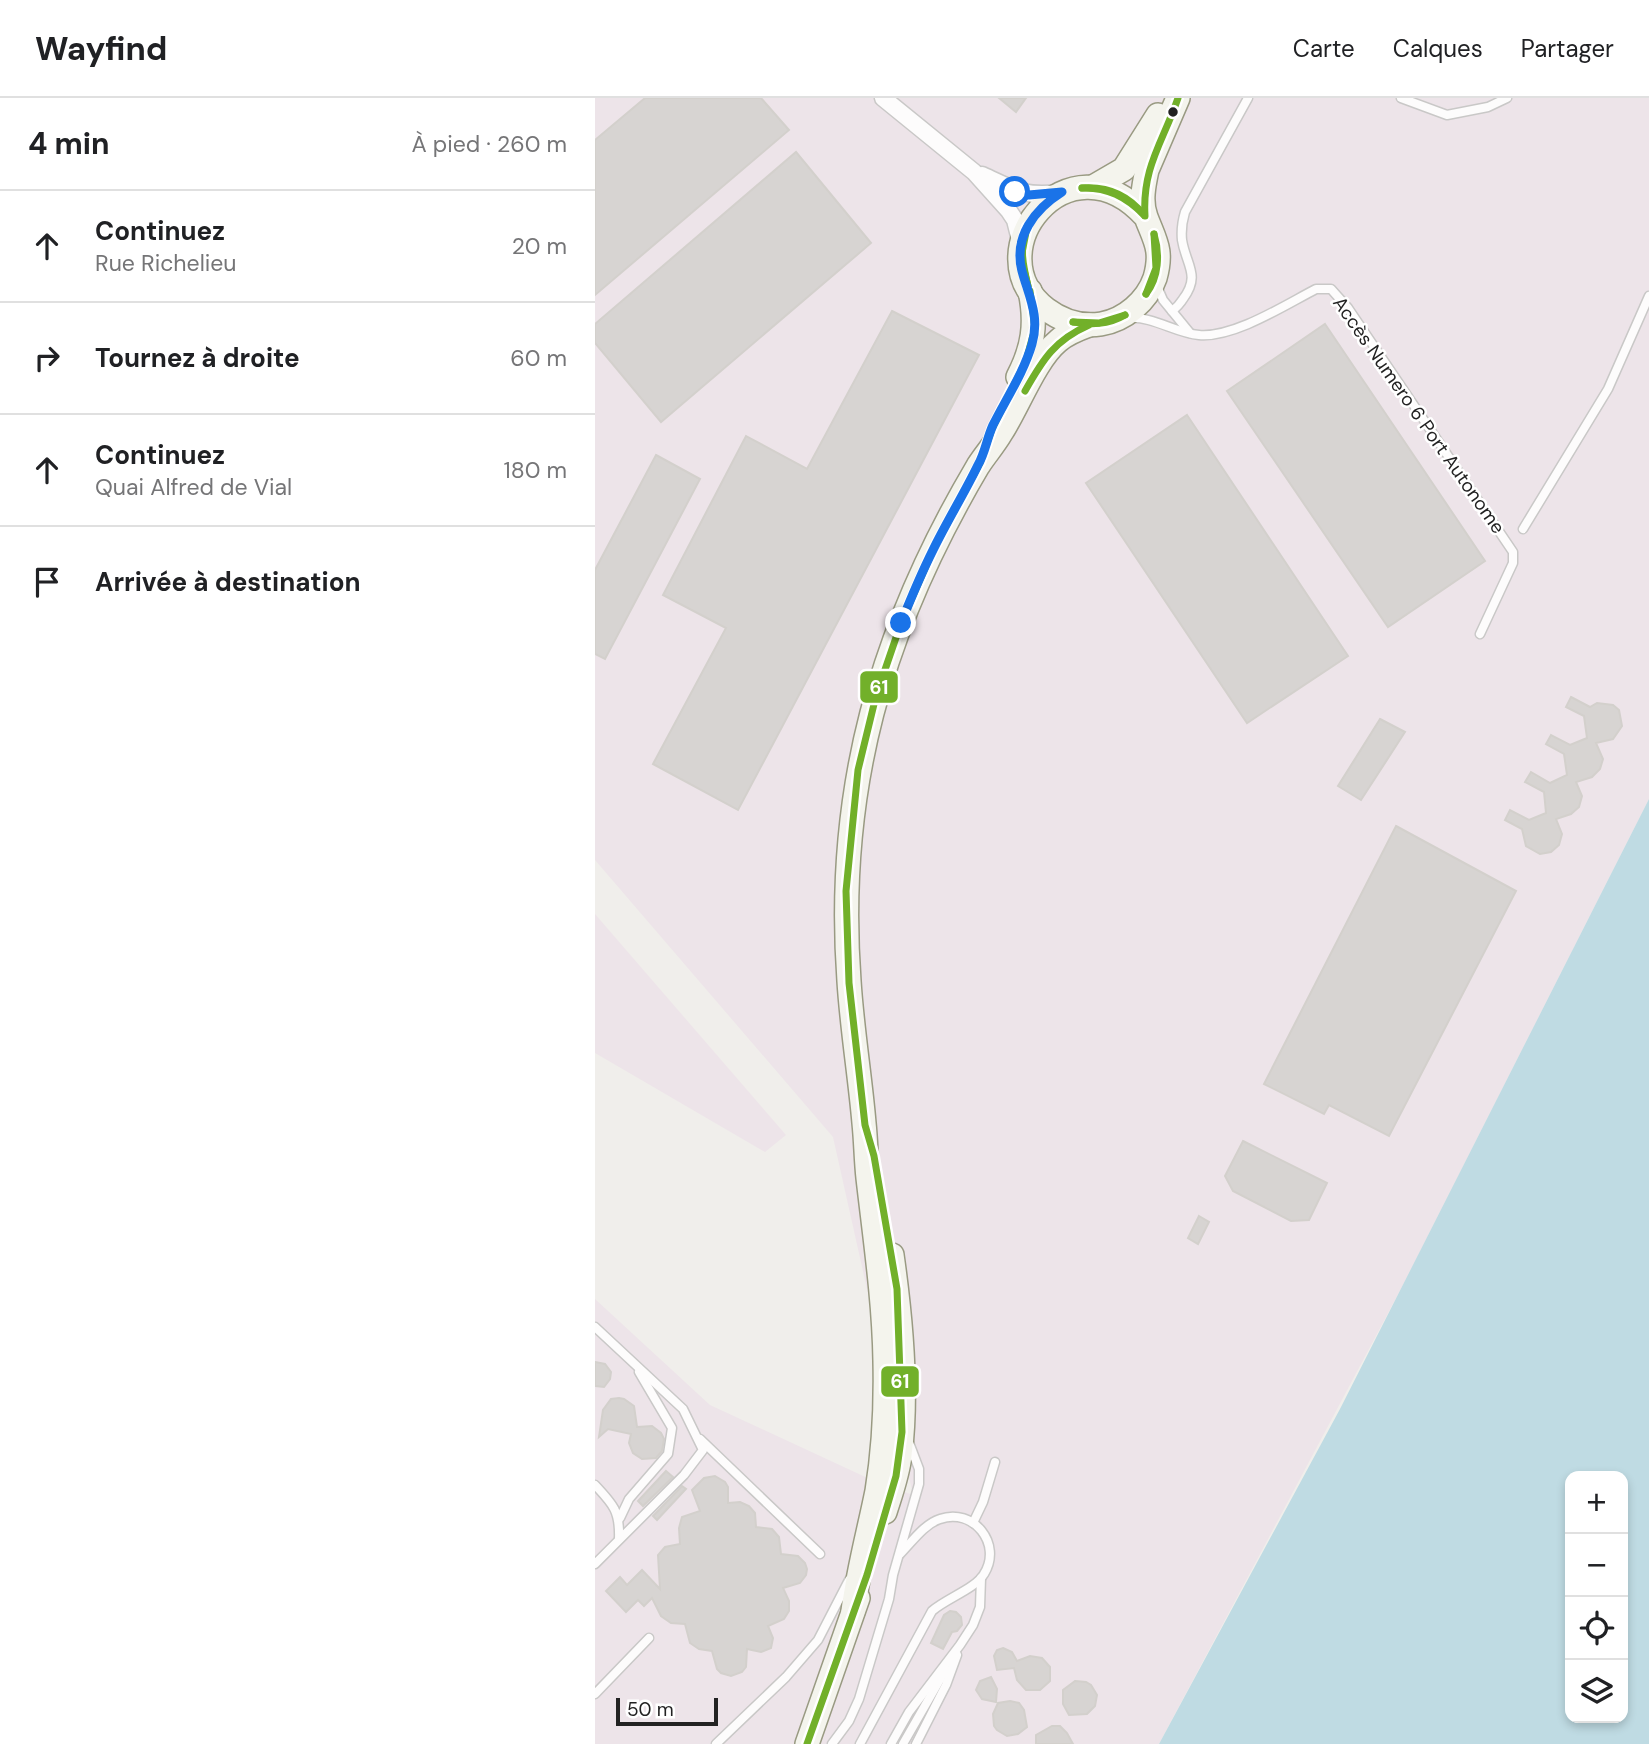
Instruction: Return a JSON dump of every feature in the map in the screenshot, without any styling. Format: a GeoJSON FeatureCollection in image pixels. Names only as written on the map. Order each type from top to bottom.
{"type":"FeatureCollection","features":[{"type":"Feature","properties":{"kind":"main road"},"geometry":{"type":"LineString","coordinates":[[1093,187],[1118,174],[1131,161],[1170,98]]}},
{"type":"Feature","properties":{"kind":"main road"},"geometry":{"type":"LineString","coordinates":[[1145,216],[1143,199],[1147,170],[1178,98]]}},
{"type":"Feature","properties":{"kind":"main road"},"geometry":{"type":"LineString","coordinates":[[853,1611],[880,1469],[885,1361],[880,1281],[865,1158],[865,1125],[846,940],[848,851],[858,770],[876,696],[901,623],[933,550],[979,463],[1033,343],[1035,328],[1030,291],[1022,270],[1021,246],[1026,229],[1047,201],[1062,192],[1093,187],[1122,196],[1135,204],[1153,230],[1158,247],[1154,280],[1139,304],[1116,320],[1089,325],[1063,337],[1050,349],[1001,434],[979,463]]}},
{"type":"Feature","properties":{"kind":"main road"},"geometry":{"type":"LineString","coordinates":[[1030,291],[1041,305],[1055,316],[1071,323],[1089,325]]}},
{"type":"Feature","properties":{"kind":"main road"},"geometry":{"type":"LineString","coordinates":[[807,1744],[867,1575],[900,1456],[902,1426],[897,1289],[874,1156],[865,1125]]}},
{"type":"Feature","properties":{"kind":"street"},"geometry":{"type":"LineString","coordinates":[[883,98],[974,172],[1015,220],[1021,246]]}},
{"type":"Feature","properties":{"kind":"street"},"geometry":{"type":"LineString","coordinates":[[974,172],[1015,192],[1029,195],[1062,192]]}},
{"type":"Feature","properties":{"kind":"lane"},"geometry":{"type":"LineString","coordinates":[[1172,311],[1192,287],[1192,272],[1182,243],[1181,225],[1185,212],[1248,98]]}},
{"type":"Feature","properties":{"kind":"lane"},"geometry":{"type":"LineString","coordinates":[[1401,98],[1447,115],[1487,107],[1507,98]]}},
{"type":"Feature","properties":{"kind":"lane"},"geometry":{"type":"LineString","coordinates":[[1154,280],[1163,300],[1190,333]]}},
{"type":"Feature","properties":{"kind":"lane","name":"Accès Numero 6 Port Autonome"},"geometry":{"type":"LineString","coordinates":[[1116,320],[1135,318],[1201,335],[1228,331],[1316,289],[1331,289],[1513,552],[1513,563],[1479,635]]}},
{"type":"Feature","properties":{"kind":"lane"},"geometry":{"type":"LineString","coordinates":[[1523,529],[1608,389],[1649,296]]}},
{"type":"Feature","properties":{"kind":"lane"},"geometry":{"type":"LineString","coordinates":[[595,1327],[683,1409],[703,1450],[684,1475],[595,1564]]}},
{"type":"Feature","properties":{"kind":"lane"},"geometry":{"type":"LineString","coordinates":[[619,1539],[620,1518],[629,1499],[668,1454],[672,1428],[635,1364]]}},
{"type":"Feature","properties":{"kind":"lane"},"geometry":{"type":"LineString","coordinates":[[832,1744],[849,1721],[859,1699],[890,1599],[919,1484],[915,1458],[902,1426]]}},
{"type":"Feature","properties":{"kind":"lane"},"geometry":{"type":"LineString","coordinates":[[695,1434],[820,1554]]}},
{"type":"Feature","properties":{"kind":"lane"},"geometry":{"type":"LineString","coordinates":[[973,1523],[986,1494],[995,1462]]}},
{"type":"Feature","properties":{"kind":"lane"},"geometry":{"type":"LineString","coordinates":[[595,1485],[611,1502],[620,1518]]}},
{"type":"Feature","properties":{"kind":"lane"},"geometry":{"type":"LineString","coordinates":[[860,1744],[932,1611],[946,1599],[964,1591],[981,1578],[990,1560],[990,1547],[987,1537],[973,1523],[957,1517],[937,1519],[900,1554]]}},
{"type":"Feature","properties":{"kind":"lane"},"geometry":{"type":"LineString","coordinates":[[716,1744],[786,1676],[818,1640],[863,1552]]}},
{"type":"Feature","properties":{"kind":"lane"},"geometry":{"type":"LineString","coordinates":[[903,1744],[981,1607],[981,1578]]}},
{"type":"Feature","properties":{"kind":"lane"},"geometry":{"type":"LineString","coordinates":[[595,1695],[649,1638]]}},
{"type":"Feature","properties":{"kind":"lane"},"geometry":{"type":"LineString","coordinates":[[891,1744],[923,1691],[960,1646]]}},
{"type":"Feature","properties":{"kind":"lane"},"geometry":{"type":"LineString","coordinates":[[916,1744],[946,1685],[960,1646]]}},
{"type":"Feature","properties":{"kind":"shaded area"},"geometry":{"type":"Polygon","coordinates":[[[595,98],[1649,98],[1649,799],[1403,1285],[1159,1744],[595,1744],[595,1299],[710,1405],[874,1481],[913,1495],[833,1137],[595,860],[595,98]]]}},
{"type":"Feature","properties":{"kind":"shaded area"},"geometry":{"type":"Polygon","coordinates":[[[595,914],[786,1135],[765,1152],[595,1053],[595,914]]]}},
{"type":"Feature","properties":{"kind":"water"},"geometry":{"type":"Polygon","coordinates":[[[1649,799],[1649,1744],[1159,1744],[1340,1409],[1649,799]]]}},
{"type":"Feature","properties":{"kind":"building"},"geometry":{"type":"Polygon","coordinates":[[[645,98],[761,98],[789,130],[595,295],[595,140],[645,98]]]}},
{"type":"Feature","properties":{"kind":"building"},"geometry":{"type":"Polygon","coordinates":[[[999,98],[1026,98],[1016,112],[999,98]]]}},
{"type":"Feature","properties":{"kind":"building"},"geometry":{"type":"Polygon","coordinates":[[[796,152],[871,243],[661,422],[595,343],[595,324],[796,152]]]}},
{"type":"Feature","properties":{"kind":"building"},"geometry":{"type":"Polygon","coordinates":[[[892,311],[979,355],[738,810],[653,764],[726,628],[663,595],[746,436],[807,469],[892,311]]]}},
{"type":"Feature","properties":{"kind":"building"},"geometry":{"type":"Polygon","coordinates":[[[1325,324],[1485,561],[1388,627],[1227,391],[1325,324]]]}},
{"type":"Feature","properties":{"kind":"building"},"geometry":{"type":"Polygon","coordinates":[[[1187,415],[1348,656],[1247,723],[1086,483],[1187,415]]]}},
{"type":"Feature","properties":{"kind":"building"},"geometry":{"type":"Polygon","coordinates":[[[656,455],[700,479],[605,659],[595,654],[595,570],[656,455]]]}},
{"type":"Feature","properties":{"kind":"building"},"geometry":{"type":"Polygon","coordinates":[[[1571,697],[1590,707],[1597,703],[1613,705],[1619,710],[1622,726],[1613,739],[1596,743],[1603,759],[1600,769],[1592,777],[1576,782],[1582,796],[1579,807],[1571,814],[1556,819],[1562,834],[1559,845],[1551,852],[1540,854],[1526,846],[1522,829],[1505,820],[1510,810],[1529,820],[1546,813],[1544,792],[1525,782],[1531,772],[1550,783],[1567,775],[1564,754],[1546,744],[1551,735],[1570,745],[1587,738],[1584,716],[1566,707],[1571,697]]]}},
{"type":"Feature","properties":{"kind":"building"},"geometry":{"type":"Polygon","coordinates":[[[1380,719],[1405,732],[1361,800],[1338,786],[1380,719]]]}},
{"type":"Feature","properties":{"kind":"building"},"geometry":{"type":"Polygon","coordinates":[[[1396,826],[1516,891],[1389,1136],[1329,1105],[1324,1114],[1264,1084],[1396,826]]]}},
{"type":"Feature","properties":{"kind":"building"},"geometry":{"type":"Polygon","coordinates":[[[1243,1141],[1327,1183],[1309,1220],[1291,1221],[1233,1191],[1225,1176],[1243,1141]]]}},
{"type":"Feature","properties":{"kind":"building"},"geometry":{"type":"Polygon","coordinates":[[[1199,1216],[1209,1222],[1198,1244],[1188,1238],[1199,1216]]]}},
{"type":"Feature","properties":{"kind":"building"},"geometry":{"type":"Polygon","coordinates":[[[595,1362],[605,1364],[611,1372],[604,1387],[595,1386],[595,1362]]]}},
{"type":"Feature","properties":{"kind":"building"},"geometry":{"type":"Polygon","coordinates":[[[619,1398],[634,1406],[637,1427],[652,1426],[661,1433],[664,1439],[662,1451],[656,1458],[642,1459],[633,1453],[629,1443],[631,1434],[608,1429],[599,1437],[603,1410],[611,1399],[619,1398]]]}},
{"type":"Feature","properties":{"kind":"building"},"geometry":{"type":"Polygon","coordinates":[[[666,1471],[673,1477],[643,1506],[638,1501],[666,1471]]]}},
{"type":"Feature","properties":{"kind":"building"},"geometry":{"type":"Polygon","coordinates":[[[715,1476],[728,1487],[728,1503],[740,1502],[749,1506],[755,1513],[756,1527],[772,1529],[779,1537],[781,1554],[798,1556],[807,1569],[800,1583],[783,1588],[789,1601],[789,1611],[784,1619],[768,1626],[773,1638],[771,1648],[761,1652],[747,1649],[746,1667],[742,1672],[731,1676],[717,1669],[712,1651],[699,1649],[690,1643],[685,1624],[671,1623],[661,1616],[652,1598],[644,1606],[638,1600],[626,1612],[606,1591],[620,1577],[627,1585],[642,1570],[660,1589],[658,1555],[665,1547],[680,1544],[679,1528],[682,1517],[700,1511],[692,1490],[704,1478],[715,1476]]]}},
{"type":"Feature","properties":{"kind":"building"},"geometry":{"type":"Polygon","coordinates":[[[682,1486],[686,1489],[657,1520],[653,1516],[682,1486]]]}},
{"type":"Feature","properties":{"kind":"building"},"geometry":{"type":"Polygon","coordinates":[[[950,1611],[961,1617],[962,1625],[952,1632],[943,1649],[931,1643],[944,1615],[950,1611]]]}},
{"type":"Feature","properties":{"kind":"building"},"geometry":{"type":"Polygon","coordinates":[[[1003,1648],[1012,1652],[1017,1661],[1030,1656],[1042,1658],[1050,1667],[1050,1681],[1040,1690],[1026,1690],[1017,1680],[1014,1668],[997,1670],[994,1656],[997,1650],[1003,1648]]]}},
{"type":"Feature","properties":{"kind":"building"},"geometry":{"type":"Polygon","coordinates":[[[991,1677],[997,1689],[996,1702],[982,1699],[976,1690],[980,1681],[991,1677]]]}},
{"type":"Feature","properties":{"kind":"building"},"geometry":{"type":"Polygon","coordinates":[[[1075,1681],[1091,1685],[1097,1695],[1095,1706],[1087,1714],[1069,1715],[1063,1704],[1063,1690],[1075,1681]]]}},
{"type":"Feature","properties":{"kind":"building"},"geometry":{"type":"Polygon","coordinates":[[[998,1703],[1019,1703],[1024,1710],[1027,1727],[1018,1734],[1007,1736],[994,1726],[993,1714],[998,1703]]]}},
{"type":"Feature","properties":{"kind":"building"},"geometry":{"type":"Polygon","coordinates":[[[1052,1726],[1060,1726],[1073,1744],[1036,1744],[1036,1735],[1052,1726]]]}},
{"type":"Feature","properties":{"kind":"transit line","name":"61"},"geometry":{"type":"LineString","coordinates":[[1145,216],[1150,169],[1178,98]]}},
{"type":"Feature","properties":{"kind":"transit line","name":"61"},"geometry":{"type":"LineString","coordinates":[[1082,188],[1116,193],[1131,202],[1144,215]]}},
{"type":"Feature","properties":{"kind":"transit line","name":"61"},"geometry":{"type":"LineString","coordinates":[[1082,188],[1100,189],[1116,194],[1144,215]]}},
{"type":"Feature","properties":{"kind":"transit line","name":"61"},"geometry":{"type":"LineString","coordinates":[[1027,227],[1022,249],[1028,286]]}},
{"type":"Feature","properties":{"kind":"transit line","name":"61"},"geometry":{"type":"LineString","coordinates":[[1027,227],[1021,258],[1028,286]]}},
{"type":"Feature","properties":{"kind":"transit line","name":"61"},"geometry":{"type":"LineString","coordinates":[[1146,294],[1156,268],[1154,234]]}},
{"type":"Feature","properties":{"kind":"transit line","name":"61"},"geometry":{"type":"LineString","coordinates":[[1146,294],[1154,280],[1157,265],[1154,234]]}},
{"type":"Feature","properties":{"kind":"transit line","name":"61"},"geometry":{"type":"LineString","coordinates":[[807,1744],[867,1575],[896,1476],[902,1432],[897,1289],[874,1156],[865,1125],[849,983],[846,891],[858,770],[876,696],[901,623],[933,550],[980,463],[992,429],[1026,361],[1035,328],[1030,291]]}},
{"type":"Feature","properties":{"kind":"transit line","name":"61"},"geometry":{"type":"LineString","coordinates":[[1073,322],[1099,323],[1125,315]]}},
{"type":"Feature","properties":{"kind":"transit line","name":"61"},"geometry":{"type":"LineString","coordinates":[[1073,322],[1099,323],[1125,315]]}},
{"type":"Feature","properties":{"kind":"transit line","name":"61"},"geometry":{"type":"LineString","coordinates":[[1025,391],[1051,352],[1067,337],[1089,325]]}},
{"type":"Feature","properties":{"kind":"route"},"geometry":{"type":"LineString","coordinates":[[901,623],[933,550],[979,463],[1033,343],[1034,310],[1022,270],[1021,246],[1026,229],[1035,214],[1047,201],[1062,192],[1029,195],[1015,192]]}}]}
